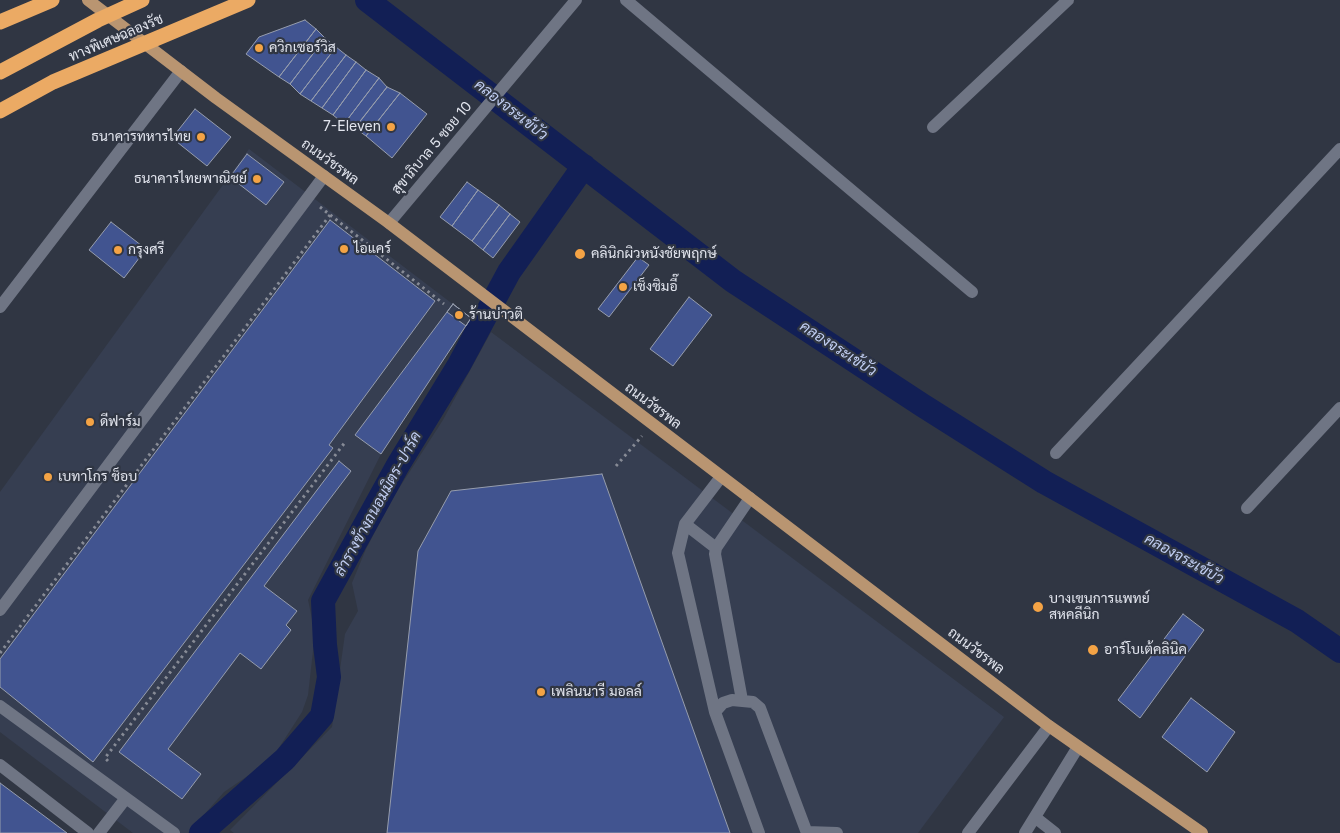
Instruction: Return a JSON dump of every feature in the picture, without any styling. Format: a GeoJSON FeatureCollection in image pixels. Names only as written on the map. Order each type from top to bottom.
{"type":"FeatureCollection","features":[{"type":"Feature","properties":{"kind":"highway"},"geometry":{"type":"LineString","coordinates":[[0,22],[52,0]]}},
{"type":"Feature","properties":{"kind":"highway","name":"ทางพิเศษฉลองรัช"},"geometry":{"type":"LineString","coordinates":[[0,72],[98,20],[142,0]]}},
{"type":"Feature","properties":{"kind":"highway","name":"ทางพิเศษฉลองรัช"},"geometry":{"type":"LineString","coordinates":[[0,111],[53,82],[248,0]]}},
{"type":"Feature","properties":{"kind":"main road","name":"ถนนวัชรพล"},"geometry":{"type":"LineString","coordinates":[[88,0],[389,223],[1049,726],[1202,833]]}},
{"type":"Feature","properties":{"kind":"street","name":"สุขาภิบาล 5 ซอย 10"},"geometry":{"type":"LineString","coordinates":[[389,223],[576,0]]}},
{"type":"Feature","properties":{"kind":"street"},"geometry":{"type":"LineString","coordinates":[[626,0],[972,292]]}},
{"type":"Feature","properties":{"kind":"street"},"geometry":{"type":"LineString","coordinates":[[933,127],[1068,0]]}},
{"type":"Feature","properties":{"kind":"street"},"geometry":{"type":"LineString","coordinates":[[0,307],[181,70]]}},
{"type":"Feature","properties":{"kind":"street"},"geometry":{"type":"LineString","coordinates":[[1056,453],[1340,149]]}},
{"type":"Feature","properties":{"kind":"street"},"geometry":{"type":"LineString","coordinates":[[0,610],[324,176]]}},
{"type":"Feature","properties":{"kind":"street"},"geometry":{"type":"LineString","coordinates":[[1247,508],[1340,408]]}},
{"type":"Feature","properties":{"kind":"street"},"geometry":{"type":"LineString","coordinates":[[721,477],[685,524],[679,546],[678,561],[715,712],[760,833]]}},
{"type":"Feature","properties":{"kind":"street"},"geometry":{"type":"LineString","coordinates":[[742,700],[716,568],[716,548],[750,498]]}},
{"type":"Feature","properties":{"kind":"street"},"geometry":{"type":"LineString","coordinates":[[685,524],[716,548]]}},
{"type":"Feature","properties":{"kind":"street"},"geometry":{"type":"LineString","coordinates":[[715,712],[723,703],[732,700],[753,702],[760,708],[807,832],[837,833]]}},
{"type":"Feature","properties":{"kind":"street"},"geometry":{"type":"LineString","coordinates":[[0,706],[174,833]]}},
{"type":"Feature","properties":{"kind":"street"},"geometry":{"type":"LineString","coordinates":[[968,833],[1049,726]]}},
{"type":"Feature","properties":{"kind":"street"},"geometry":{"type":"LineString","coordinates":[[1025,833],[1036,818],[1054,783],[1078,747]]}},
{"type":"Feature","properties":{"kind":"street"},"geometry":{"type":"LineString","coordinates":[[0,764],[88,833]]}},
{"type":"Feature","properties":{"kind":"street"},"geometry":{"type":"LineString","coordinates":[[99,833],[126,798]]}},
{"type":"Feature","properties":{"kind":"street"},"geometry":{"type":"LineString","coordinates":[[1036,818],[1055,833]]}},
{"type":"Feature","properties":{"kind":"path"},"geometry":{"type":"LineString","coordinates":[[0,653],[329,214],[368,247],[444,304]]}},
{"type":"Feature","properties":{"kind":"path"},"geometry":{"type":"LineString","coordinates":[[616,466],[652,424]]}},
{"type":"Feature","properties":{"kind":"path"},"geometry":{"type":"LineString","coordinates":[[112,764],[104,758],[346,440]]}},
{"type":"Feature","properties":{"kind":"path"},"geometry":{"type":"LineString","coordinates":[[104,749],[109,752]]}},
{"type":"Feature","properties":{"kind":"shaded area"},"geometry":{"type":"Polygon","coordinates":[[[249,149],[471,318],[381,454],[308,600],[315,633],[308,695],[302,712],[271,760],[224,792],[188,833],[133,833],[0,732],[0,492],[249,149]]]}},
{"type":"Feature","properties":{"kind":"shaded area"},"geometry":{"type":"Polygon","coordinates":[[[491,332],[1004,717],[918,833],[234,833],[230,830],[332,727],[345,634],[358,611],[352,583],[366,549],[394,496],[443,420],[491,332]]]}},
{"type":"Feature","properties":{"kind":"building"},"geometry":{"type":"Polygon","coordinates":[[[305,20],[316,29],[279,77],[246,54],[259,37],[305,20]]]}},
{"type":"Feature","properties":{"kind":"building"},"geometry":{"type":"Polygon","coordinates":[[[316,29],[325,38],[290,84],[279,77],[316,29]]]}},
{"type":"Feature","properties":{"kind":"building"},"geometry":{"type":"Polygon","coordinates":[[[325,38],[336,47],[300,94],[290,84],[325,38]]]}},
{"type":"Feature","properties":{"kind":"building"},"geometry":{"type":"Polygon","coordinates":[[[336,47],[346,55],[311,101],[300,94],[336,47]]]}},
{"type":"Feature","properties":{"kind":"building"},"geometry":{"type":"Polygon","coordinates":[[[346,55],[356,62],[322,108],[311,101],[346,55]]]}},
{"type":"Feature","properties":{"kind":"building"},"geometry":{"type":"Polygon","coordinates":[[[356,62],[366,70],[333,115],[322,108],[356,62]]]}},
{"type":"Feature","properties":{"kind":"building"},"geometry":{"type":"Polygon","coordinates":[[[366,70],[379,78],[344,124],[333,115],[366,70]]]}},
{"type":"Feature","properties":{"kind":"building"},"geometry":{"type":"Polygon","coordinates":[[[379,78],[387,87],[353,130],[344,124],[379,78]]]}},
{"type":"Feature","properties":{"kind":"building"},"geometry":{"type":"Polygon","coordinates":[[[387,87],[400,93],[366,136],[355,128],[387,87]]]}},
{"type":"Feature","properties":{"kind":"building"},"geometry":{"type":"Polygon","coordinates":[[[400,93],[427,114],[392,158],[366,136],[400,93]]]}},
{"type":"Feature","properties":{"kind":"building","name":"ธนาคารทหารไทย"},"geometry":{"type":"Polygon","coordinates":[[[195,109],[231,137],[207,166],[172,138],[195,109]]]}},
{"type":"Feature","properties":{"kind":"building","name":"ธนาคารไทยพาณิชย์"},"geometry":{"type":"Polygon","coordinates":[[[247,154],[284,182],[266,205],[230,177],[247,154]]]}},
{"type":"Feature","properties":{"kind":"building"},"geometry":{"type":"Polygon","coordinates":[[[467,182],[478,190],[452,226],[440,217],[467,182]]]}},
{"type":"Feature","properties":{"kind":"building"},"geometry":{"type":"Polygon","coordinates":[[[478,190],[499,205],[472,241],[452,226],[478,190]]]}},
{"type":"Feature","properties":{"kind":"building"},"geometry":{"type":"Polygon","coordinates":[[[499,205],[510,214],[483,250],[472,241],[499,205]]]}},
{"type":"Feature","properties":{"kind":"building"},"geometry":{"type":"Polygon","coordinates":[[[510,214],[520,222],[493,258],[483,250],[510,214]]]}},
{"type":"Feature","properties":{"kind":"building"},"geometry":{"type":"Polygon","coordinates":[[[330,220],[435,301],[329,445],[333,448],[93,762],[0,687],[0,659],[330,220]]]}},
{"type":"Feature","properties":{"kind":"building","name":"กรุงศรี"},"geometry":{"type":"Polygon","coordinates":[[[111,222],[146,249],[124,278],[89,250],[111,222]]]}},
{"type":"Feature","properties":{"kind":"building","name":"เช็งซิมอี๊"},"geometry":{"type":"Polygon","coordinates":[[[638,257],[649,265],[609,317],[598,309],[638,257]]]}},
{"type":"Feature","properties":{"kind":"building"},"geometry":{"type":"Polygon","coordinates":[[[689,297],[712,315],[673,366],[650,349],[689,297]]]}},
{"type":"Feature","properties":{"kind":"building"},"geometry":{"type":"Polygon","coordinates":[[[453,304],[471,318],[381,454],[355,435],[453,304]]]}},
{"type":"Feature","properties":{"kind":"building","name":"ร้านบ่าวติ"},"geometry":{"type":"Polygon","coordinates":[[[453,304],[471,318],[466,326],[447,312],[453,304]]]}},
{"type":"Feature","properties":{"kind":"building"},"geometry":{"type":"Polygon","coordinates":[[[339,461],[351,471],[264,586],[297,611],[286,625],[291,630],[261,669],[240,653],[168,749],[201,774],[182,799],[119,752],[339,461]]]}},
{"type":"Feature","properties":{"kind":"building","name":"เพลินนารี มอลล์"},"geometry":{"type":"Polygon","coordinates":[[[602,474],[730,833],[387,833],[418,551],[451,491],[602,474]]]}},
{"type":"Feature","properties":{"kind":"building"},"geometry":{"type":"Polygon","coordinates":[[[1183,614],[1204,630],[1140,718],[1118,700],[1183,614]]]}},
{"type":"Feature","properties":{"kind":"building"},"geometry":{"type":"Polygon","coordinates":[[[1191,698],[1235,732],[1207,772],[1162,737],[1191,698]]]}},
{"type":"Feature","properties":{"kind":"building"},"geometry":{"type":"Polygon","coordinates":[[[0,783],[67,833],[0,833],[0,783]]]}},
{"type":"Feature","properties":{"kind":"waterway","name":"คลองจระเข้บัว"},"geometry":{"type":"LineString","coordinates":[[367,0],[733,281],[922,405],[1044,482],[1297,621],[1340,651]]}},
{"type":"Feature","properties":{"kind":"waterway","name":"ลำรางข้างถนอมมิตร-ปาร์ค"},"geometry":{"type":"LineString","coordinates":[[201,833],[285,759],[322,716],[329,677],[323,601],[398,465],[459,365],[509,272],[584,166]]}},
{"type":"Feature","properties":{"kind":"place","name":"ควิกเซอร์วิส"},"geometry":{"type":"Point","coordinates":[259,48]}},
{"type":"Feature","properties":{"kind":"place","name":"7-Eleven"},"geometry":{"type":"Point","coordinates":[391,127]}},
{"type":"Feature","properties":{"kind":"place","name":"ธนาคารทหารไทย"},"geometry":{"type":"Point","coordinates":[201,137]}},
{"type":"Feature","properties":{"kind":"place","name":"ธนาคารไทยพาณิชย์"},"geometry":{"type":"Point","coordinates":[257,179]}},
{"type":"Feature","properties":{"kind":"place","name":"ไอแคร์"},"geometry":{"type":"Point","coordinates":[344,249]}},
{"type":"Feature","properties":{"kind":"place","name":"กรุงศรี"},"geometry":{"type":"Point","coordinates":[118,250]}},
{"type":"Feature","properties":{"kind":"place","name":"คลินิกผิวหนังชัยพฤกษ์"},"geometry":{"type":"Point","coordinates":[580,254]}},
{"type":"Feature","properties":{"kind":"place","name":"เช็งซิมอี๊"},"geometry":{"type":"Point","coordinates":[623,287]}},
{"type":"Feature","properties":{"kind":"place","name":"ร้านบ่าวติ"},"geometry":{"type":"Point","coordinates":[459,315]}},
{"type":"Feature","properties":{"kind":"place","name":"ดีฟาร์ม"},"geometry":{"type":"Point","coordinates":[90,422]}},
{"type":"Feature","properties":{"kind":"place","name":"เบทาโกร ช็อบ"},"geometry":{"type":"Point","coordinates":[48,477]}},
{"type":"Feature","properties":{"kind":"place","name":"บางเขนการแพทย์ สหคลีนิก"},"geometry":{"type":"Point","coordinates":[1038,607]}},
{"type":"Feature","properties":{"kind":"place","name":"อาร์โบเต้คลินิค"},"geometry":{"type":"Point","coordinates":[1093,650]}},
{"type":"Feature","properties":{"kind":"place","name":"เพลินนารี มอลล์"},"geometry":{"type":"Point","coordinates":[541,692]}}]}
